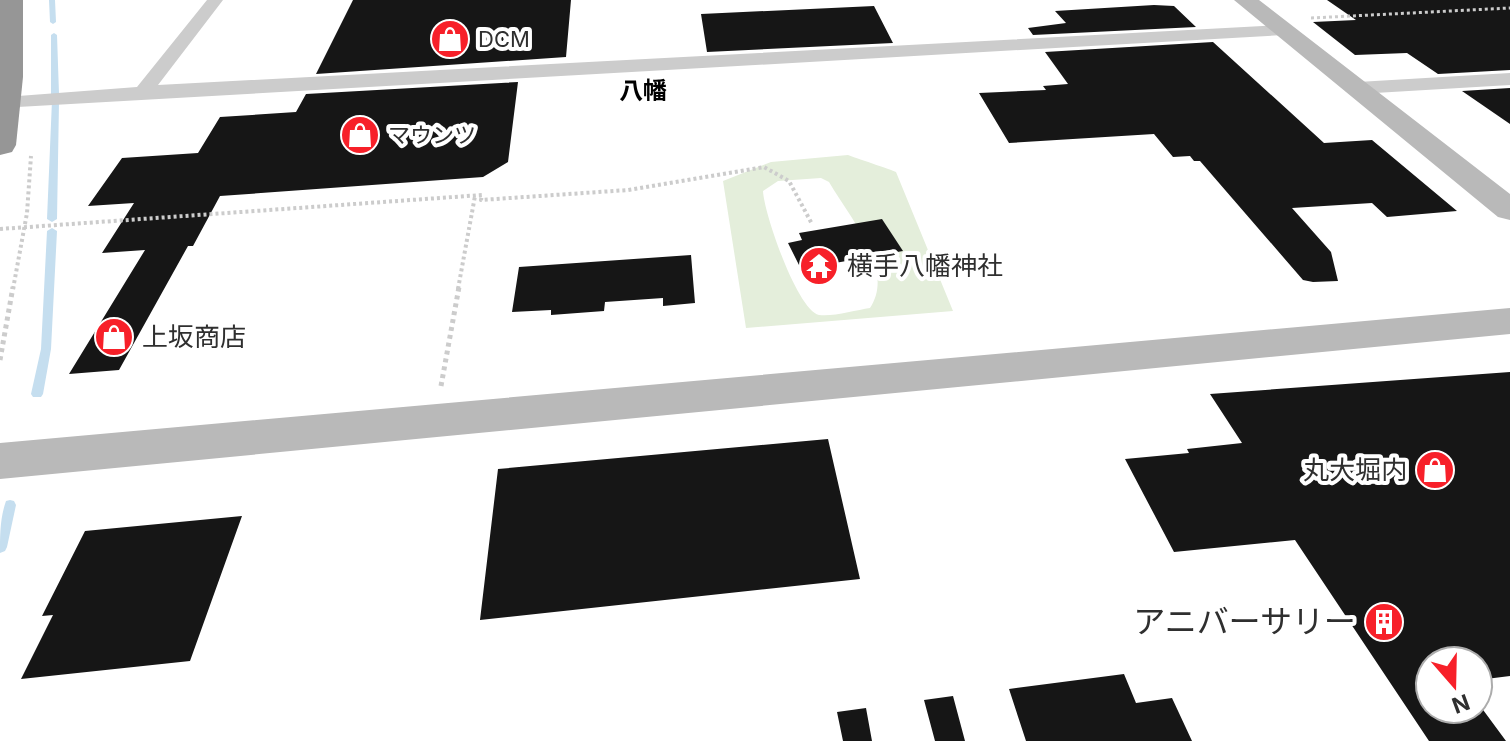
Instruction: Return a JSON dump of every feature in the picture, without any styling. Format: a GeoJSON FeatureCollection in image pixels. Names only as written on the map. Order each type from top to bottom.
{"type":"FeatureCollection","features":[{"type":"Feature","properties":{"kind":"highway"},"geometry":{"type":"LineString","coordinates":[[0,145],[10,0]]}},
{"type":"Feature","properties":{"kind":"street"},"geometry":{"type":"LineString","coordinates":[[143,92],[215,0]]}},
{"type":"Feature","properties":{"kind":"street"},"geometry":{"type":"LineString","coordinates":[[1245,0],[1510,210]]}},
{"type":"Feature","properties":{"kind":"street"},"geometry":{"type":"LineString","coordinates":[[5,103],[143,92],[1277,25]]}},
{"type":"Feature","properties":{"kind":"street"},"geometry":{"type":"LineString","coordinates":[[1358,88],[1510,79]]}},
{"type":"Feature","properties":{"kind":"street"},"geometry":{"type":"LineString","coordinates":[[0,461],[1510,321]]}},
{"type":"Feature","properties":{"kind":"path"},"geometry":{"type":"LineString","coordinates":[[1277,25],[1510,8]]}},
{"type":"Feature","properties":{"kind":"path"},"geometry":{"type":"LineString","coordinates":[[0,360],[23,227],[36,101]]}},
{"type":"Feature","properties":{"kind":"path"},"geometry":{"type":"LineString","coordinates":[[0,229],[482,195],[481,200],[584,195],[764,167],[779,170],[790,179],[812,224]]}},
{"type":"Feature","properties":{"kind":"path"},"geometry":{"type":"LineString","coordinates":[[435,422],[475,196]]}},
{"type":"Feature","properties":{"kind":"green space"},"geometry":{"type":"Polygon","coordinates":[[[848,155],[896,172],[953,311],[746,328],[723,181],[771,162],[848,155]],[[821,178],[778,181],[763,191],[775,239],[792,279],[810,309],[819,315],[870,308],[877,293],[874,260],[858,227],[829,182],[821,178]]]}},
{"type":"Feature","properties":{"kind":"building","name":"DCM"},"geometry":{"type":"Polygon","coordinates":[[[353,0],[571,0],[566,57],[316,74],[353,0]]]}},
{"type":"Feature","properties":{"kind":"building"},"geometry":{"type":"Polygon","coordinates":[[[1327,0],[1510,0],[1510,70],[1438,74],[1407,53],[1355,55],[1313,22],[1356,20],[1327,0]]]}},
{"type":"Feature","properties":{"kind":"building"},"geometry":{"type":"Polygon","coordinates":[[[874,6],[893,43],[707,52],[701,14],[874,6]]]}},
{"type":"Feature","properties":{"kind":"building"},"geometry":{"type":"Polygon","coordinates":[[[1174,6],[1196,27],[1033,35],[1028,28],[1066,23],[1055,11],[1174,6]]]}},
{"type":"Feature","properties":{"kind":"building"},"geometry":{"type":"Polygon","coordinates":[[[1213,42],[1324,143],[1372,140],[1457,211],[1387,217],[1372,203],[1292,208],[1331,252],[1338,281],[1303,280],[1200,161],[1194,161],[1190,156],[1173,157],[1154,134],[1009,143],[979,93],[1046,90],[1043,86],[1068,84],[1045,52],[1213,42]]]}},
{"type":"Feature","properties":{"kind":"building","name":"マウンツ"},"geometry":{"type":"Polygon","coordinates":[[[518,82],[508,162],[483,177],[220,196],[193,246],[188,246],[119,370],[69,374],[145,250],[102,253],[134,203],[88,206],[122,158],[198,153],[220,117],[296,112],[306,94],[518,82]]]}},
{"type":"Feature","properties":{"kind":"building"},"geometry":{"type":"Polygon","coordinates":[[[1510,88],[1510,124],[1462,91],[1510,88]]]}},
{"type":"Feature","properties":{"kind":"building","name":"横手八幡神社"},"geometry":{"type":"Polygon","coordinates":[[[882,219],[903,251],[801,269],[788,243],[802,240],[799,233],[882,219]]]}},
{"type":"Feature","properties":{"kind":"building"},"geometry":{"type":"Polygon","coordinates":[[[691,255],[695,303],[663,306],[663,298],[605,302],[604,311],[551,315],[551,310],[512,312],[519,267],[691,255]]]}},
{"type":"Feature","properties":{"kind":"building"},"geometry":{"type":"Polygon","coordinates":[[[1510,372],[1510,676],[1494,678],[1494,645],[1414,645],[1414,718],[1295,540],[1174,552],[1125,459],[1189,453],[1187,449],[1242,443],[1210,394],[1510,372]]]}},
{"type":"Feature","properties":{"kind":"building"},"geometry":{"type":"Polygon","coordinates":[[[828,439],[860,579],[480,620],[498,469],[828,439]]]}},
{"type":"Feature","properties":{"kind":"building"},"geometry":{"type":"Polygon","coordinates":[[[242,516],[190,661],[21,679],[53,615],[42,616],[85,531],[242,516]]]}},
{"type":"Feature","properties":{"kind":"building"},"geometry":{"type":"Polygon","coordinates":[[[1124,674],[1136,703],[1172,698],[1192,741],[1026,741],[1009,689],[1124,674]]]}},
{"type":"Feature","properties":{"kind":"building"},"geometry":{"type":"Polygon","coordinates":[[[953,696],[965,741],[935,741],[924,700],[953,696]]]}},
{"type":"Feature","properties":{"kind":"building"},"geometry":{"type":"Polygon","coordinates":[[[866,708],[872,741],[843,741],[837,712],[866,708]]]}},
{"type":"Feature","properties":{"kind":"building"},"geometry":{"type":"Polygon","coordinates":[[[1418,725],[1494,725],[1506,741],[1429,741],[1418,725]]]}},
{"type":"Feature","properties":{"kind":"waterway"},"geometry":{"type":"LineString","coordinates":[[52,0],[53,22]]}},
{"type":"Feature","properties":{"kind":"waterway"},"geometry":{"type":"LineString","coordinates":[[54,35],[55,94]]}},
{"type":"Feature","properties":{"kind":"waterway"},"geometry":{"type":"LineString","coordinates":[[52,219],[55,102]]}},
{"type":"Feature","properties":{"kind":"waterway"},"geometry":{"type":"LineString","coordinates":[[37,394],[46,349],[52,231]]}},
{"type":"Feature","properties":{"kind":"waterway"},"geometry":{"type":"LineString","coordinates":[[0,547],[10,505]]}},
{"type":"Feature","properties":{"kind":"place","name":"DCM"},"geometry":{"type":"Point","coordinates":[450,39]}},
{"type":"Feature","properties":{"kind":"place","name":"マウンツ"},"geometry":{"type":"Point","coordinates":[360,135]}},
{"type":"Feature","properties":{"kind":"place","name":"横手八幡神社"},"geometry":{"type":"Point","coordinates":[819,266]}},
{"type":"Feature","properties":{"kind":"place","name":"上坂商店"},"geometry":{"type":"Point","coordinates":[114,337]}},
{"type":"Feature","properties":{"kind":"place","name":"丸大堀内"},"geometry":{"type":"Point","coordinates":[1435,470]}},
{"type":"Feature","properties":{"kind":"place","name":"アニバーサリー"},"geometry":{"type":"Point","coordinates":[1384,622]}},
{"type":"Feature","properties":{"kind":"district","name":"八幡"},"geometry":{"type":"Point","coordinates":[643,91]}}]}
